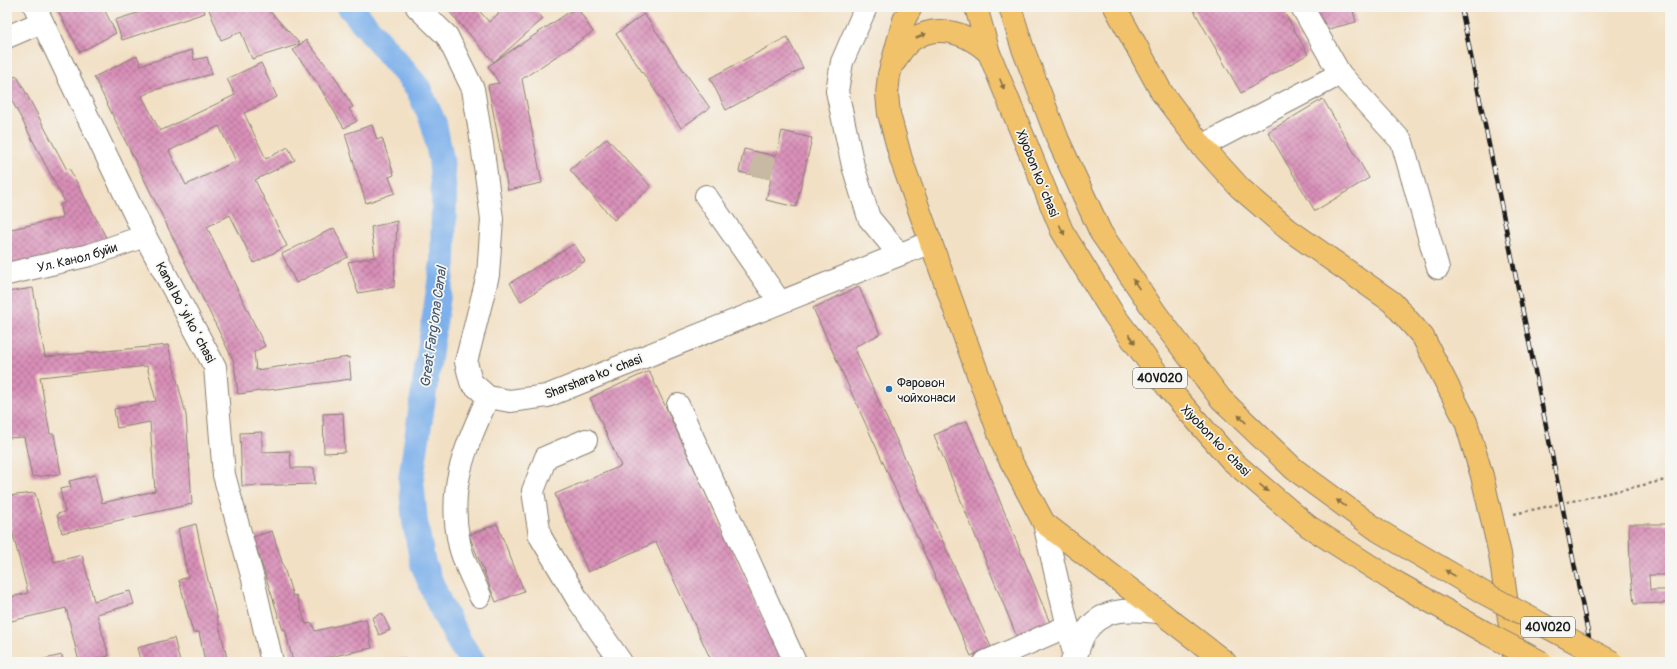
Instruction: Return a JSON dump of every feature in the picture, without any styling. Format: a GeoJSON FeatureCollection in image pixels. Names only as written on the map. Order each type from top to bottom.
{"type":"FeatureCollection","features":[{"type":"Feature","properties":{"kind":"main road"},"geometry":{"type":"LineString","coordinates":[[911,7],[904,20],[889,75],[887,94],[889,114],[901,158],[1005,450],[1044,523],[1225,662]]}},
{"type":"Feature","properties":{"kind":"main road","name":"Xiyobon koʻchasi"},"geometry":{"type":"LineString","coordinates":[[976,7],[989,53],[1062,230],[1112,312],[1168,388],[1232,461],[1308,526],[1392,580],[1541,662]]}},
{"type":"Feature","properties":{"kind":"main road","name":"40V020"},"geometry":{"type":"LineString","coordinates":[[1010,7],[1022,46],[1058,140],[1101,233],[1157,315],[1221,399],[1294,469],[1379,531],[1484,593],[1612,662]]}},
{"type":"Feature","properties":{"kind":"main road"},"geometry":{"type":"LineString","coordinates":[[1115,7],[1162,93],[1202,146],[1251,197],[1289,230],[1392,302],[1423,337],[1466,422],[1500,554],[1515,662]]}},
{"type":"Feature","properties":{"kind":"main road"},"geometry":{"type":"LineString","coordinates":[[889,75],[898,56],[910,41],[923,34],[952,31],[979,43],[989,53]]}},
{"type":"Feature","properties":{"kind":"street"},"geometry":{"type":"LineString","coordinates":[[417,7],[447,36],[473,89],[492,219],[488,275],[466,362],[471,382],[488,397],[466,448],[455,493],[459,542],[480,596]]}},
{"type":"Feature","properties":{"kind":"street"},"geometry":{"type":"LineString","coordinates":[[866,7],[842,62],[837,90],[853,166],[869,218],[899,254]]}},
{"type":"Feature","properties":{"kind":"street"},"geometry":{"type":"LineString","coordinates":[[1302,7],[1340,74],[1402,142],[1438,268]]}},
{"type":"Feature","properties":{"kind":"street"},"geometry":{"type":"LineString","coordinates":[[7,37],[38,14]]}},
{"type":"Feature","properties":{"kind":"street","name":"Kanal boʻyi koʻchasi"},"geometry":{"type":"LineString","coordinates":[[38,14],[145,236],[215,367],[224,475],[253,579],[272,662]]}},
{"type":"Feature","properties":{"kind":"street"},"geometry":{"type":"LineString","coordinates":[[1202,146],[1340,74]]}},
{"type":"Feature","properties":{"kind":"street"},"geometry":{"type":"LineString","coordinates":[[706,196],[780,302]]}},
{"type":"Feature","properties":{"kind":"street","name":"Ул. Канол буйи"},"geometry":{"type":"LineString","coordinates":[[7,274],[90,256],[145,236]]}},
{"type":"Feature","properties":{"kind":"street","name":"Sharshara koʻchasi"},"geometry":{"type":"LineString","coordinates":[[488,397],[510,401],[547,396],[931,242]]}},
{"type":"Feature","properties":{"kind":"street"},"geometry":{"type":"LineString","coordinates":[[678,405],[795,662]]}},
{"type":"Feature","properties":{"kind":"street"},"geometry":{"type":"LineString","coordinates":[[586,440],[546,457],[533,491],[540,536],[578,600],[621,662]]}},
{"type":"Feature","properties":{"kind":"street"},"geometry":{"type":"LineString","coordinates":[[1044,523],[1068,626],[1072,661]]}},
{"type":"Feature","properties":{"kind":"street"},"geometry":{"type":"LineString","coordinates":[[1072,661],[1083,635],[1100,616],[1126,609],[1160,612]]}},
{"type":"Feature","properties":{"kind":"street"},"geometry":{"type":"LineString","coordinates":[[985,662],[1068,626]]}},
{"type":"Feature","properties":{"kind":"path"},"geometry":{"type":"LineString","coordinates":[[1492,520],[1670,479]]}},
{"type":"Feature","properties":{"kind":"building"},"geometry":{"type":"Polygon","coordinates":[[[56,7],[103,7],[116,33],[80,52],[56,7]]]}},
{"type":"Feature","properties":{"kind":"building"},"geometry":{"type":"Polygon","coordinates":[[[156,7],[203,7],[205,13],[122,40],[115,20],[156,7]]]}},
{"type":"Feature","properties":{"kind":"building"},"geometry":{"type":"Polygon","coordinates":[[[208,7],[266,7],[300,44],[252,59],[241,32],[221,40],[208,7]]]}},
{"type":"Feature","properties":{"kind":"building"},"geometry":{"type":"Polygon","coordinates":[[[445,7],[476,7],[489,22],[506,7],[533,7],[543,19],[494,62],[445,7]]]}},
{"type":"Feature","properties":{"kind":"building"},"geometry":{"type":"Polygon","coordinates":[[[577,7],[593,32],[522,79],[542,183],[508,190],[488,85],[499,83],[488,66],[577,7]]]}},
{"type":"Feature","properties":{"kind":"building"},"geometry":{"type":"Polygon","coordinates":[[[1192,7],[1281,7],[1308,54],[1241,93],[1192,7]]]}},
{"type":"Feature","properties":{"kind":"building"},"geometry":{"type":"Polygon","coordinates":[[[1311,7],[1352,7],[1356,22],[1317,32],[1311,7]]]}},
{"type":"Feature","properties":{"kind":"building"},"geometry":{"type":"Polygon","coordinates":[[[644,14],[710,108],[681,128],[616,34],[644,14]]]}},
{"type":"Feature","properties":{"kind":"building"},"geometry":{"type":"Polygon","coordinates":[[[787,37],[803,68],[726,110],[710,78],[787,37]]]}},
{"type":"Feature","properties":{"kind":"building"},"geometry":{"type":"Polygon","coordinates":[[[306,40],[333,74],[353,107],[349,109],[357,121],[344,128],[318,84],[293,50],[306,40]]]}},
{"type":"Feature","properties":{"kind":"building"},"geometry":{"type":"Polygon","coordinates":[[[192,50],[194,60],[207,57],[212,74],[154,90],[142,96],[160,131],[235,95],[227,79],[261,63],[277,97],[244,113],[266,159],[288,147],[295,160],[255,180],[287,246],[254,263],[230,215],[207,227],[265,346],[254,352],[256,370],[349,357],[351,379],[238,394],[234,362],[94,77],[137,56],[141,65],[192,50]],[[219,126],[169,151],[186,185],[236,161],[219,126]]]}},
{"type":"Feature","properties":{"kind":"building"},"geometry":{"type":"Polygon","coordinates":[[[17,76],[67,170],[69,168],[109,243],[7,267],[7,230],[62,218],[60,205],[65,202],[11,99],[7,100],[7,79],[17,76]]]}},
{"type":"Feature","properties":{"kind":"building"},"geometry":{"type":"Polygon","coordinates":[[[1323,99],[1369,178],[1315,211],[1268,132],[1323,99]]]}},
{"type":"Feature","properties":{"kind":"building"},"geometry":{"type":"Polygon","coordinates":[[[372,125],[377,140],[382,138],[394,175],[389,177],[395,193],[366,203],[345,134],[372,125]]]}},
{"type":"Feature","properties":{"kind":"building"},"geometry":{"type":"Polygon","coordinates":[[[782,131],[812,138],[796,207],[766,200],[771,179],[739,172],[744,149],[776,156],[782,131]]]}},
{"type":"Feature","properties":{"kind":"building"},"geometry":{"type":"Polygon","coordinates":[[[607,138],[651,187],[614,220],[570,170],[607,138]]]}},
{"type":"Feature","properties":{"kind":"building"},"geometry":{"type":"Polygon","coordinates":[[[397,221],[394,287],[358,293],[348,262],[375,257],[371,227],[397,221]]]}},
{"type":"Feature","properties":{"kind":"building"},"geometry":{"type":"Polygon","coordinates":[[[334,228],[348,257],[296,283],[282,254],[334,228]]]}},
{"type":"Feature","properties":{"kind":"building"},"geometry":{"type":"Polygon","coordinates":[[[574,244],[585,261],[521,301],[510,283],[574,244]]]}},
{"type":"Feature","properties":{"kind":"building"},"geometry":{"type":"Polygon","coordinates":[[[859,287],[880,334],[854,347],[991,647],[971,656],[813,308],[859,287]]]}},
{"type":"Feature","properties":{"kind":"building"},"geometry":{"type":"Polygon","coordinates":[[[33,288],[45,357],[168,345],[186,415],[192,504],[62,533],[57,514],[65,512],[60,489],[71,487],[69,481],[95,475],[102,503],[155,491],[150,422],[117,428],[114,409],[156,401],[147,366],[40,377],[50,434],[54,434],[61,474],[32,477],[24,437],[7,438],[7,292],[33,288]]]}},
{"type":"Feature","properties":{"kind":"building"},"geometry":{"type":"Polygon","coordinates":[[[649,371],[784,662],[712,662],[656,542],[588,572],[555,494],[621,466],[590,398],[649,371]]]}},
{"type":"Feature","properties":{"kind":"building"},"geometry":{"type":"Polygon","coordinates":[[[343,413],[345,452],[324,453],[323,414],[343,413]]]}},
{"type":"Feature","properties":{"kind":"building"},"geometry":{"type":"Polygon","coordinates":[[[967,421],[1050,623],[1017,637],[934,435],[967,421]]]}},
{"type":"Feature","properties":{"kind":"building"},"geometry":{"type":"Polygon","coordinates":[[[262,432],[262,452],[290,451],[291,468],[314,468],[315,484],[242,486],[240,433],[262,432]]]}},
{"type":"Feature","properties":{"kind":"building"},"geometry":{"type":"Polygon","coordinates":[[[35,493],[54,562],[82,555],[94,601],[130,591],[134,604],[97,614],[109,656],[95,659],[96,662],[79,662],[66,608],[7,622],[7,598],[28,593],[9,519],[7,519],[7,496],[35,493]]]}},
{"type":"Feature","properties":{"kind":"building"},"geometry":{"type":"Polygon","coordinates":[[[196,524],[228,662],[205,662],[199,632],[193,633],[179,580],[188,577],[178,529],[196,524]]]}},
{"type":"Feature","properties":{"kind":"building"},"geometry":{"type":"Polygon","coordinates":[[[497,524],[524,591],[496,602],[469,535],[497,524]]]}},
{"type":"Feature","properties":{"kind":"building"},"geometry":{"type":"Polygon","coordinates":[[[1629,524],[1670,524],[1670,575],[1649,575],[1650,590],[1670,590],[1670,603],[1634,604],[1630,567],[1629,524]]]}},
{"type":"Feature","properties":{"kind":"building"},"geometry":{"type":"Polygon","coordinates":[[[272,531],[293,596],[296,595],[306,624],[312,623],[315,631],[366,619],[372,648],[320,659],[321,662],[293,662],[285,629],[283,630],[253,537],[272,531]]]}},
{"type":"Feature","properties":{"kind":"building"},"geometry":{"type":"Polygon","coordinates":[[[382,613],[390,630],[379,635],[372,618],[382,613]]]}},
{"type":"Feature","properties":{"kind":"building"},"geometry":{"type":"Polygon","coordinates":[[[174,638],[180,662],[130,662],[140,659],[137,648],[174,638]]]}},
{"type":"Feature","properties":{"kind":"building"},"geometry":{"type":"Polygon","coordinates":[[[62,655],[63,662],[36,662],[36,661],[62,655]]]}},
{"type":"Feature","properties":{"kind":"building"},"geometry":{"type":"Polygon","coordinates":[[[404,658],[406,662],[392,662],[404,658]]]}},
{"type":"Feature","properties":{"kind":"waterway","name":"Great Farg'ona Canal"},"geometry":{"type":"LineString","coordinates":[[350,7],[418,88],[434,124],[441,159],[444,195],[443,262],[411,479],[415,522],[423,564],[440,605],[460,643],[473,662]]}},
{"type":"Feature","properties":{"kind":"tunnel"},"geometry":{"type":"LineString","coordinates":[[760,177],[766,153]]}},
{"type":"Feature","properties":{"kind":"railway"},"geometry":{"type":"LineString","coordinates":[[1461,7],[1594,662]]}},
{"type":"Feature","properties":{"kind":"place","name":"Фаровон чойхонаси"},"geometry":{"type":"Point","coordinates":[889,389]}}]}
